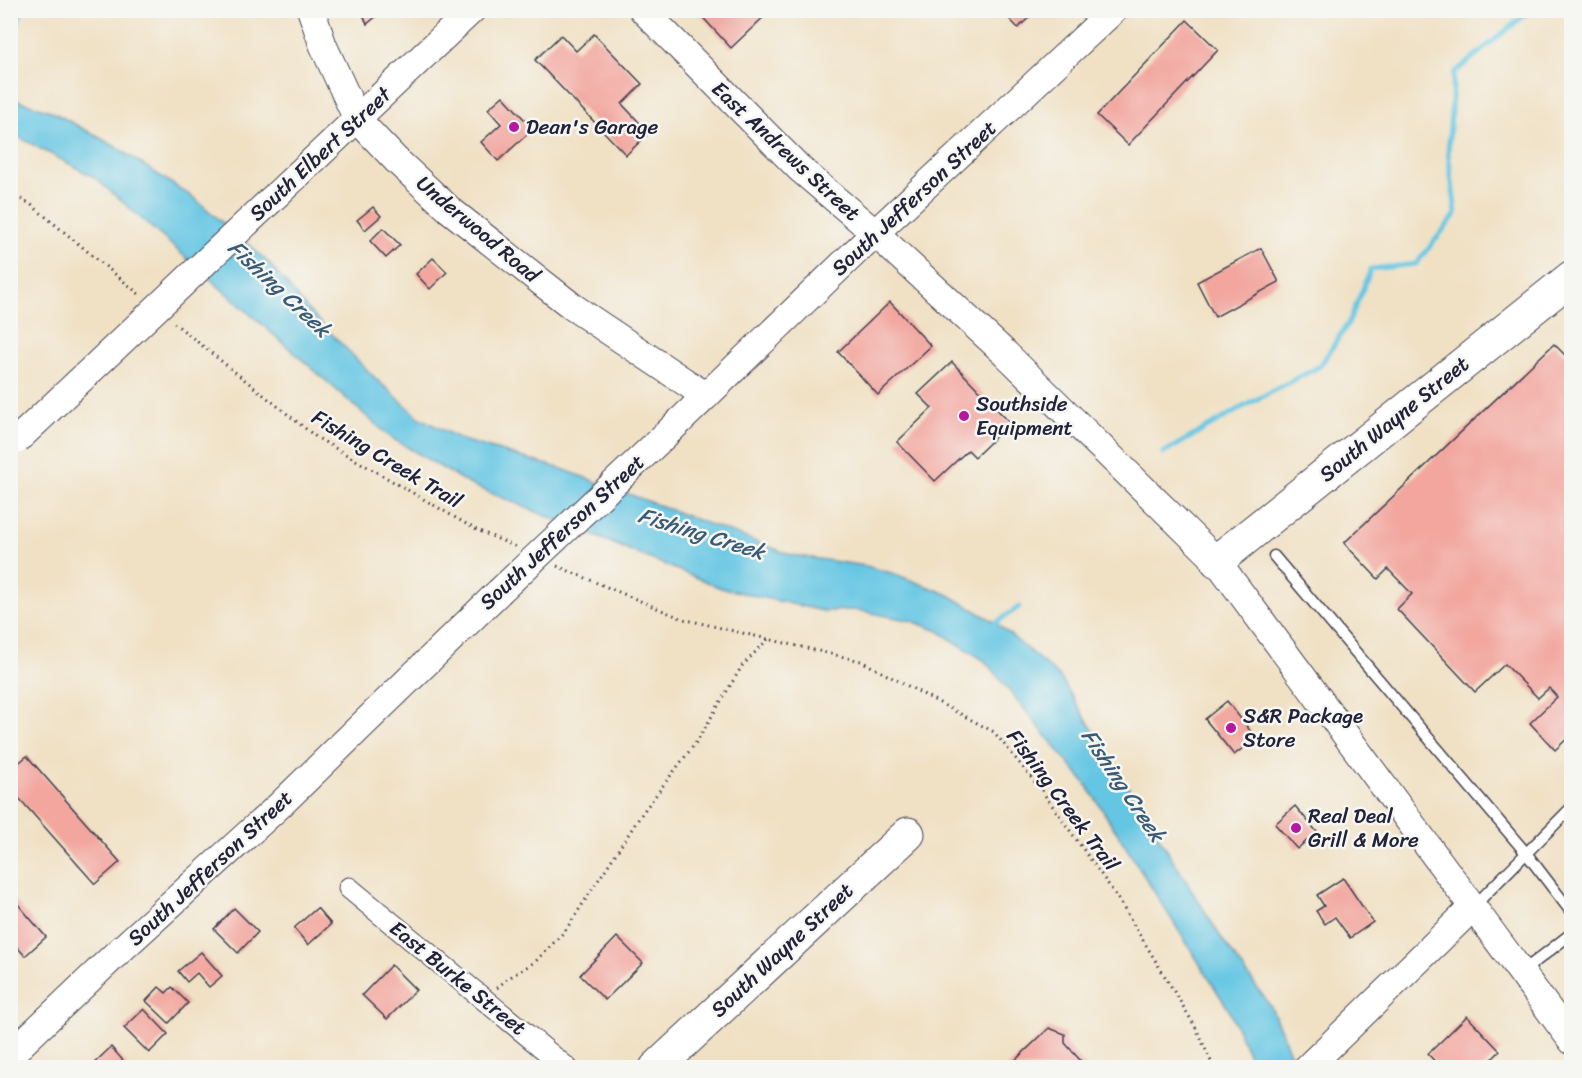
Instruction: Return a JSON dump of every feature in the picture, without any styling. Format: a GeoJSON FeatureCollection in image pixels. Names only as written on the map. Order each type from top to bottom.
{"type":"FeatureCollection","features":[{"type":"Feature","properties":{"kind":"main road","name":"South Wayne Street"},"geometry":{"type":"LineString","coordinates":[[1217,561],[1572,277]]}},
{"type":"Feature","properties":{"kind":"main road","name":"South Wayne Street"},"geometry":{"type":"LineString","coordinates":[[656,1068],[908,834]]}},
{"type":"Feature","properties":{"kind":"street","name":"Underwood Road"},"geometry":{"type":"LineString","coordinates":[[311,10],[323,45],[357,119],[396,160],[450,210],[573,307],[706,396]]}},
{"type":"Feature","properties":{"kind":"street","name":"South Elbert Street"},"geometry":{"type":"LineString","coordinates":[[14,443],[472,10]]}},
{"type":"Feature","properties":{"kind":"street","name":"East Andrews Street"},"geometry":{"type":"LineString","coordinates":[[643,10],[800,169],[1006,354],[1217,561],[1572,1041]]}},
{"type":"Feature","properties":{"kind":"street","name":"South Jefferson Street"},"geometry":{"type":"LineString","coordinates":[[10,1055],[115,955],[281,804],[499,592],[1114,10]]}},
{"type":"Feature","properties":{"kind":"street","name":"East Burke Street"},"geometry":{"type":"LineString","coordinates":[[349,888],[567,1068]]}},
{"type":"Feature","properties":{"kind":"street"},"geometry":{"type":"LineString","coordinates":[[1307,1068],[1473,908]]}},
{"type":"Feature","properties":{"kind":"lane"},"geometry":{"type":"LineString","coordinates":[[1274,556],[1526,854],[1572,913]]}},
{"type":"Feature","properties":{"kind":"lane"},"geometry":{"type":"LineString","coordinates":[[1473,908],[1572,807]]}},
{"type":"Feature","properties":{"kind":"lane"},"geometry":{"type":"LineString","coordinates":[[1521,973],[1572,933]]}},
{"type":"Feature","properties":{"kind":"path"},"geometry":{"type":"LineString","coordinates":[[10,194],[29,203],[146,299]]}},
{"type":"Feature","properties":{"kind":"path","name":"Fishing Creek Trail"},"geometry":{"type":"LineString","coordinates":[[172,321],[316,437],[475,529],[517,548]]}},
{"type":"Feature","properties":{"kind":"path","name":"Fishing Creek Trail"},"geometry":{"type":"LineString","coordinates":[[548,562],[683,619],[861,661],[994,732],[1039,787],[1115,894],[1195,1026],[1214,1068]]}},
{"type":"Feature","properties":{"kind":"path"},"geometry":{"type":"LineString","coordinates":[[484,999],[507,979],[536,960],[565,931],[643,812],[697,741],[742,666],[768,639]]}},
{"type":"Feature","properties":{"kind":"water","name":"Fishing Creek"},"geometry":{"type":"Polygon","coordinates":[[[10,98],[51,111],[116,147],[194,198],[267,261],[308,310],[375,378],[420,418],[462,440],[562,469],[791,555],[866,566],[895,574],[947,594],[995,622],[1060,677],[1222,939],[1271,1007],[1296,1067],[1254,1067],[1229,1010],[1088,787],[985,661],[938,631],[912,621],[857,610],[823,611],[721,588],[469,484],[390,437],[94,177],[11,133],[10,98]]]}},
{"type":"Feature","properties":{"kind":"building"},"geometry":{"type":"Polygon","coordinates":[[[361,10],[384,10],[367,24],[361,10]]]}},
{"type":"Feature","properties":{"kind":"building"},"geometry":{"type":"Polygon","coordinates":[[[696,10],[771,10],[731,48],[696,10]]]}},
{"type":"Feature","properties":{"kind":"building"},"geometry":{"type":"Polygon","coordinates":[[[1001,10],[1037,10],[1018,28],[1001,10]]]}},
{"type":"Feature","properties":{"kind":"building"},"geometry":{"type":"Polygon","coordinates":[[[1187,20],[1218,50],[1128,145],[1097,115],[1187,20]]]}},
{"type":"Feature","properties":{"kind":"building"},"geometry":{"type":"Polygon","coordinates":[[[594,34],[642,84],[622,104],[649,133],[626,155],[535,60],[561,35],[576,51],[594,34]]]}},
{"type":"Feature","properties":{"kind":"building","name":"Dean's Garage"},"geometry":{"type":"Polygon","coordinates":[[[503,96],[533,129],[498,161],[481,142],[501,124],[488,109],[503,96]]]}},
{"type":"Feature","properties":{"kind":"building"},"geometry":{"type":"Polygon","coordinates":[[[373,207],[381,216],[365,230],[357,220],[373,207]]]}},
{"type":"Feature","properties":{"kind":"building"},"geometry":{"type":"Polygon","coordinates":[[[383,228],[400,245],[386,258],[370,241],[383,228]]]}},
{"type":"Feature","properties":{"kind":"building"},"geometry":{"type":"Polygon","coordinates":[[[1261,248],[1279,282],[1215,317],[1197,282],[1261,248]]]}},
{"type":"Feature","properties":{"kind":"building"},"geometry":{"type":"Polygon","coordinates":[[[433,258],[447,272],[430,289],[416,274],[433,258]]]}},
{"type":"Feature","properties":{"kind":"building"},"geometry":{"type":"Polygon","coordinates":[[[890,302],[931,346],[878,395],[838,352],[890,302]]]}},
{"type":"Feature","properties":{"kind":"building"},"geometry":{"type":"Polygon","coordinates":[[[1554,344],[1572,362],[1572,734],[1555,750],[1530,723],[1557,697],[1549,688],[1538,698],[1505,664],[1475,692],[1397,609],[1412,594],[1388,569],[1378,579],[1344,543],[1554,344]]]}},
{"type":"Feature","properties":{"kind":"building","name":"Southside Equipment"},"geometry":{"type":"Polygon","coordinates":[[[952,362],[1010,423],[975,457],[968,450],[935,481],[897,442],[932,408],[918,394],[952,362]]]}},
{"type":"Feature","properties":{"kind":"building","name":"S&R Package Store"},"geometry":{"type":"Polygon","coordinates":[[[1227,701],[1256,738],[1234,755],[1205,719],[1227,701]]]}},
{"type":"Feature","properties":{"kind":"building"},"geometry":{"type":"Polygon","coordinates":[[[27,756],[120,862],[95,884],[10,788],[10,770],[27,756]]]}},
{"type":"Feature","properties":{"kind":"building","name":"Real Deal Grill & More"},"geometry":{"type":"Polygon","coordinates":[[[1295,806],[1317,832],[1297,849],[1275,824],[1295,806]]]}},
{"type":"Feature","properties":{"kind":"building"},"geometry":{"type":"Polygon","coordinates":[[[1343,878],[1373,922],[1350,938],[1335,917],[1325,924],[1316,911],[1324,906],[1317,895],[1343,878]]]}},
{"type":"Feature","properties":{"kind":"building"},"geometry":{"type":"Polygon","coordinates":[[[10,895],[46,937],[25,956],[10,939],[10,895]]]}},
{"type":"Feature","properties":{"kind":"building"},"geometry":{"type":"Polygon","coordinates":[[[234,908],[258,932],[238,953],[214,929],[234,908]]]}},
{"type":"Feature","properties":{"kind":"building"},"geometry":{"type":"Polygon","coordinates":[[[317,908],[331,924],[308,945],[294,928],[317,908]]]}},
{"type":"Feature","properties":{"kind":"building"},"geometry":{"type":"Polygon","coordinates":[[[617,937],[643,963],[605,1000],[580,975],[617,937]]]}},
{"type":"Feature","properties":{"kind":"building"},"geometry":{"type":"Polygon","coordinates":[[[201,952],[222,976],[209,987],[197,973],[187,982],[178,971],[201,952]]]}},
{"type":"Feature","properties":{"kind":"building"},"geometry":{"type":"Polygon","coordinates":[[[391,965],[416,990],[387,1019],[362,995],[391,965]]]}},
{"type":"Feature","properties":{"kind":"building"},"geometry":{"type":"Polygon","coordinates":[[[159,987],[166,993],[172,987],[188,1003],[169,1023],[146,1001],[159,987]]]}},
{"type":"Feature","properties":{"kind":"building"},"geometry":{"type":"Polygon","coordinates":[[[144,1009],[168,1034],[149,1053],[124,1028],[144,1009]]]}},
{"type":"Feature","properties":{"kind":"building"},"geometry":{"type":"Polygon","coordinates":[[[1467,1016],[1500,1051],[1483,1068],[1441,1068],[1428,1054],[1467,1016]]]}},
{"type":"Feature","properties":{"kind":"building"},"geometry":{"type":"Polygon","coordinates":[[[1049,1028],[1065,1034],[1065,1043],[1087,1068],[1007,1068],[1049,1028]]]}},
{"type":"Feature","properties":{"kind":"building"},"geometry":{"type":"Polygon","coordinates":[[[111,1047],[128,1066],[127,1068],[89,1068],[111,1047]]]}},
{"type":"Feature","properties":{"kind":"waterway"},"geometry":{"type":"LineString","coordinates":[[10,44],[22,10]]}},
{"type":"Feature","properties":{"kind":"waterway"},"geometry":{"type":"LineString","coordinates":[[1163,453],[1320,366],[1349,322],[1371,269],[1416,264],[1456,214],[1448,152],[1454,73],[1531,10]]}},
{"type":"Feature","properties":{"kind":"waterway"},"geometry":{"type":"LineString","coordinates":[[991,626],[1019,607]]}},
{"type":"Feature","properties":{"kind":"place","name":"Dean's Garage"},"geometry":{"type":"Point","coordinates":[514,127]}},
{"type":"Feature","properties":{"kind":"place","name":"Southside Equipment"},"geometry":{"type":"Point","coordinates":[964,416]}},
{"type":"Feature","properties":{"kind":"place","name":"S&R Package Store"},"geometry":{"type":"Point","coordinates":[1231,728]}},
{"type":"Feature","properties":{"kind":"place","name":"Real Deal Grill & More"},"geometry":{"type":"Point","coordinates":[1296,828]}}]}
